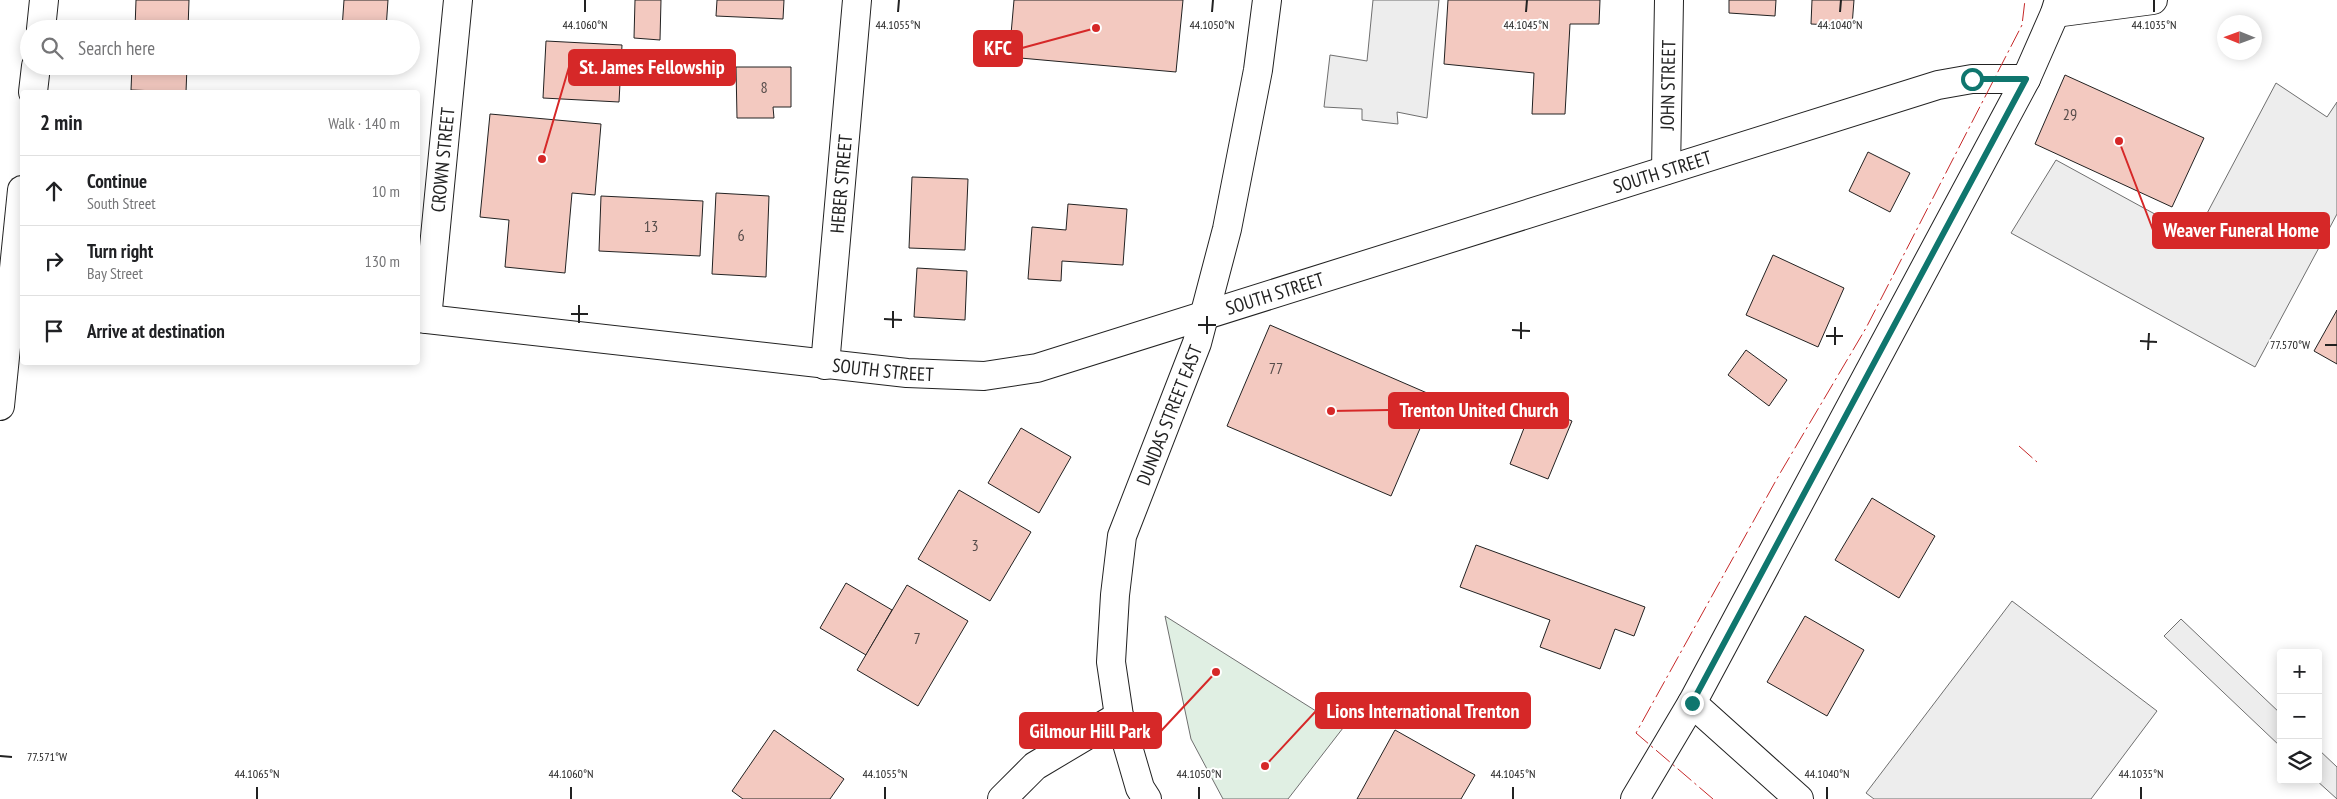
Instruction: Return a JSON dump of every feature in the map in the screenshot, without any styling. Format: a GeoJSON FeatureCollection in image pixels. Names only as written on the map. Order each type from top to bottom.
{"type":"FeatureCollection","features":[{"type":"Feature","properties":{"kind":"street"},"geometry":{"type":"LineString","coordinates":[[42,20],[44,0]]}},
{"type":"Feature","properties":{"kind":"street","name":"CROWN STREET"},"geometry":{"type":"LineString","coordinates":[[422,319],[458,0]]}},
{"type":"Feature","properties":{"kind":"street","name":"HEBER STREET"},"geometry":{"type":"LineString","coordinates":[[824,366],[857,0]]}},
{"type":"Feature","properties":{"kind":"street","name":"DUNDAS STREET EAST"},"geometry":{"type":"LineString","coordinates":[[1147,799],[1140,788],[1118,716],[1111,662],[1115,594],[1122,536],[1197,344],[1205,316],[1228,229],[1258,70],[1267,0]]}},
{"type":"Feature","properties":{"kind":"street","name":"JOHN STREET"},"geometry":{"type":"LineString","coordinates":[[1666,170],[1669,0]]}},
{"type":"Feature","properties":{"kind":"street"},"geometry":{"type":"LineString","coordinates":[[1635,799],[1692,703],[2026,79],[2057,7],[2153,0]]}},
{"type":"Feature","properties":{"kind":"street"},"geometry":{"type":"LineString","coordinates":[[34,90],[35,75]]}},
{"type":"Feature","properties":{"kind":"street","name":"SOUTH STREET"},"geometry":{"type":"LineString","coordinates":[[422,319],[824,366],[907,373],[993,374],[1037,368],[1938,85],[1972,79],[2026,79]]}},
{"type":"Feature","properties":{"kind":"street"},"geometry":{"type":"LineString","coordinates":[[0,406],[20,208]]}},
{"type":"Feature","properties":{"kind":"street"},"geometry":{"type":"LineString","coordinates":[[1692,703],[1799,799]]}},
{"type":"Feature","properties":{"kind":"street"},"geometry":{"type":"LineString","coordinates":[[1002,799],[1035,766],[1118,716]]}},
{"type":"Feature","properties":{"kind":"green space"},"geometry":{"type":"Polygon","coordinates":[[[1165,616],[1343,728],[1288,799],[1223,799],[1191,739],[1165,616]]]}},
{"type":"Feature","properties":{"kind":"shaded area"},"geometry":{"type":"Polygon","coordinates":[[[1373,0],[1439,0],[1427,118],[1397,112],[1398,124],[1362,120],[1362,109],[1324,107],[1330,55],[1367,61],[1373,0]]]}},
{"type":"Feature","properties":{"kind":"shaded area"},"geometry":{"type":"Polygon","coordinates":[[[2276,83],[2327,117],[2337,102],[2337,214],[2255,367],[2011,233],[2056,160],[2195,236],[2276,83]]]}},
{"type":"Feature","properties":{"kind":"shaded area"},"geometry":{"type":"Polygon","coordinates":[[[2012,601],[2157,711],[2091,799],[1874,799],[1866,793],[2012,601]]]}},
{"type":"Feature","properties":{"kind":"shaded area"},"geometry":{"type":"Polygon","coordinates":[[[2181,619],[2277,710],[2277,743],[2164,636],[2181,619]]]}},
{"type":"Feature","properties":{"kind":"shaded area"},"geometry":{"type":"Polygon","coordinates":[[[2322,753],[2337,767],[2337,799],[2320,784],[2322,784],[2322,753]]]}},
{"type":"Feature","properties":{"kind":"building"},"geometry":{"type":"Polygon","coordinates":[[[136,0],[189,0],[188,20],[135,20],[136,0]]]}},
{"type":"Feature","properties":{"kind":"building"},"geometry":{"type":"Polygon","coordinates":[[[344,0],[388,0],[387,20],[343,20],[344,0]]]}},
{"type":"Feature","properties":{"kind":"building"},"geometry":{"type":"Polygon","coordinates":[[[635,0],[661,0],[660,40],[634,38],[635,0]]]}},
{"type":"Feature","properties":{"kind":"building"},"geometry":{"type":"Polygon","coordinates":[[[717,0],[784,0],[783,19],[716,16],[717,0]]]}},
{"type":"Feature","properties":{"kind":"building"},"geometry":{"type":"Polygon","coordinates":[[[1014,0],[1183,0],[1176,72],[1009,57],[1014,0]]]}},
{"type":"Feature","properties":{"kind":"building"},"geometry":{"type":"Polygon","coordinates":[[[1448,0],[1600,0],[1599,24],[1570,24],[1565,114],[1532,114],[1534,73],[1444,64],[1448,0]]]}},
{"type":"Feature","properties":{"kind":"building"},"geometry":{"type":"Polygon","coordinates":[[[1729,0],[1776,0],[1775,16],[1729,13],[1729,0]]]}},
{"type":"Feature","properties":{"kind":"building"},"geometry":{"type":"Polygon","coordinates":[[[1812,0],[1854,0],[1852,26],[1811,24],[1812,0]]]}},
{"type":"Feature","properties":{"kind":"building"},"geometry":{"type":"Polygon","coordinates":[[[546,41],[622,45],[619,102],[543,98],[546,41]]]}},
{"type":"Feature","properties":{"kind":"building"},"geometry":{"type":"Polygon","coordinates":[[[736,67],[791,67],[791,107],[773,107],[774,118],[737,118],[736,67]]]}},
{"type":"Feature","properties":{"kind":"building"},"geometry":{"type":"Polygon","coordinates":[[[132,75],[187,75],[186,90],[131,90],[132,75]]]}},
{"type":"Feature","properties":{"kind":"building"},"geometry":{"type":"Polygon","coordinates":[[[2065,75],[2204,138],[2172,207],[2035,144],[2065,75]]]}},
{"type":"Feature","properties":{"kind":"building"},"geometry":{"type":"Polygon","coordinates":[[[490,114],[601,124],[595,195],[572,193],[565,273],[505,267],[509,220],[480,217],[490,114]]]}},
{"type":"Feature","properties":{"kind":"building"},"geometry":{"type":"Polygon","coordinates":[[[1868,152],[1910,173],[1890,212],[1849,191],[1868,152]]]}},
{"type":"Feature","properties":{"kind":"building"},"geometry":{"type":"Polygon","coordinates":[[[912,177],[968,179],[965,250],[909,248],[912,177]]]}},
{"type":"Feature","properties":{"kind":"building"},"geometry":{"type":"Polygon","coordinates":[[[716,193],[769,196],[766,277],[712,274],[716,193]]]}},
{"type":"Feature","properties":{"kind":"building"},"geometry":{"type":"Polygon","coordinates":[[[601,196],[703,201],[700,256],[599,251],[601,196]]]}},
{"type":"Feature","properties":{"kind":"building"},"geometry":{"type":"Polygon","coordinates":[[[1068,204],[1127,209],[1123,265],[1062,261],[1061,281],[1028,279],[1032,227],[1066,230],[1068,204]]]}},
{"type":"Feature","properties":{"kind":"building"},"geometry":{"type":"Polygon","coordinates":[[[1773,255],[1844,288],[1818,347],[1746,315],[1773,255]]]}},
{"type":"Feature","properties":{"kind":"building"},"geometry":{"type":"Polygon","coordinates":[[[917,268],[967,271],[965,320],[914,317],[917,268]]]}},
{"type":"Feature","properties":{"kind":"building"},"geometry":{"type":"Polygon","coordinates":[[[2337,310],[2337,364],[2314,351],[2337,310]]]}},
{"type":"Feature","properties":{"kind":"building"},"geometry":{"type":"Polygon","coordinates":[[[1270,325],[1434,396],[1391,496],[1227,426],[1270,325]]]}},
{"type":"Feature","properties":{"kind":"building"},"geometry":{"type":"Polygon","coordinates":[[[1746,350],[1787,380],[1769,406],[1728,375],[1746,350]]]}},
{"type":"Feature","properties":{"kind":"building"},"geometry":{"type":"Polygon","coordinates":[[[1533,405],[1572,421],[1548,479],[1510,464],[1533,405]]]}},
{"type":"Feature","properties":{"kind":"building"},"geometry":{"type":"Polygon","coordinates":[[[1021,428],[1071,457],[1039,513],[988,483],[1021,428]]]}},
{"type":"Feature","properties":{"kind":"building"},"geometry":{"type":"Polygon","coordinates":[[[959,490],[1031,532],[990,601],[918,559],[959,490]]]}},
{"type":"Feature","properties":{"kind":"building"},"geometry":{"type":"Polygon","coordinates":[[[1872,498],[1935,536],[1899,598],[1835,560],[1872,498]]]}},
{"type":"Feature","properties":{"kind":"building"},"geometry":{"type":"Polygon","coordinates":[[[1476,545],[1645,607],[1634,636],[1615,629],[1600,669],[1540,647],[1550,620],[1460,587],[1476,545]]]}},
{"type":"Feature","properties":{"kind":"building"},"geometry":{"type":"Polygon","coordinates":[[[846,583],[892,610],[866,655],[820,628],[846,583]]]}},
{"type":"Feature","properties":{"kind":"building"},"geometry":{"type":"Polygon","coordinates":[[[907,585],[968,621],[918,706],[857,670],[907,585]]]}},
{"type":"Feature","properties":{"kind":"building"},"geometry":{"type":"Polygon","coordinates":[[[1805,616],[1864,650],[1827,716],[1767,682],[1805,616]]]}},
{"type":"Feature","properties":{"kind":"building"},"geometry":{"type":"Polygon","coordinates":[[[774,730],[844,779],[830,799],[743,799],[732,791],[774,730]]]}},
{"type":"Feature","properties":{"kind":"building"},"geometry":{"type":"Polygon","coordinates":[[[1395,730],[1475,775],[1461,799],[1357,799],[1395,730]]]}},
{"type":"Feature","properties":{"kind":"power"},"geometry":{"type":"LineString","coordinates":[[1713,799],[1636,733],[1779,475],[1866,328],[2022,25],[2025,0]]}},
{"type":"Feature","properties":{"kind":"power"},"geometry":{"type":"LineString","coordinates":[[2019,446],[2037,462]]}},
{"type":"Feature","properties":{"kind":"place","name":"KFC"},"geometry":{"type":"Point","coordinates":[1096,28]}},
{"type":"Feature","properties":{"kind":"place","name":"Weaver Funeral Home"},"geometry":{"type":"Point","coordinates":[2119,141]}},
{"type":"Feature","properties":{"kind":"place","name":"St. James Fellowship"},"geometry":{"type":"Point","coordinates":[542,159]}},
{"type":"Feature","properties":{"kind":"place","name":"Trenton United Church"},"geometry":{"type":"Point","coordinates":[1331,411]}},
{"type":"Feature","properties":{"kind":"place","name":"Gilmour Hill Park"},"geometry":{"type":"Point","coordinates":[1216,672]}},
{"type":"Feature","properties":{"kind":"place","name":"Lions International Trenton"},"geometry":{"type":"Point","coordinates":[1265,766]}},
{"type":"Feature","properties":{"kind":"route"},"geometry":{"type":"LineString","coordinates":[[1692,703],[2026,79],[1972,79]]}}]}
